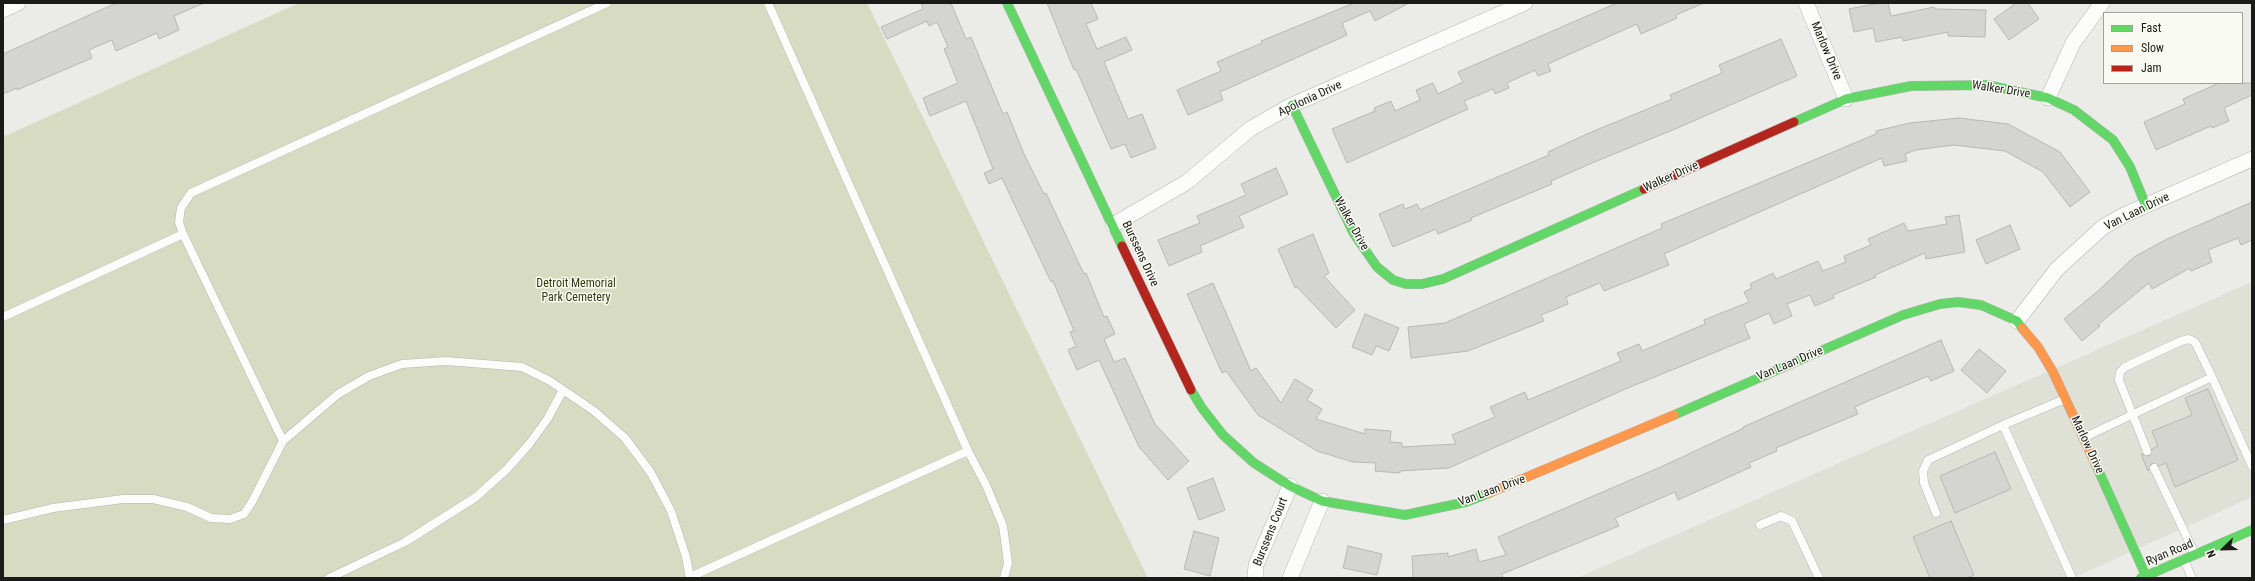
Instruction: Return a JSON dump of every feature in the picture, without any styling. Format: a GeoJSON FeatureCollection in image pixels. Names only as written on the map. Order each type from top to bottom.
{"type":"FeatureCollection","features":[{"type":"Feature","properties":{"kind":"street"},"geometry":{"type":"LineString","coordinates":[[3,10],[18,3]]}},
{"type":"Feature","properties":{"kind":"street","name":"Burssens Drive"},"geometry":{"type":"LineString","coordinates":[[1007,3],[1186,381],[1202,408],[1224,435],[1254,463],[1290,486]]}},
{"type":"Feature","properties":{"kind":"street","name":"Apolonia Drive"},"geometry":{"type":"LineString","coordinates":[[1113,225],[1187,182],[1250,129],[1292,105],[1525,3]]}},
{"type":"Feature","properties":{"kind":"street","name":"Marlow Drive"},"geometry":{"type":"LineString","coordinates":[[1806,3],[1846,98]]}},
{"type":"Feature","properties":{"kind":"street","name":"Walker Drive"},"geometry":{"type":"LineString","coordinates":[[1292,105],[1354,234],[1366,253],[1377,267],[1393,280],[1406,284],[1422,284],[1443,280],[1846,98],[1911,86],[1951,84],[1987,85],[2048,98],[2073,43],[2102,3]]}},
{"type":"Feature","properties":{"kind":"street"},"geometry":{"type":"LineString","coordinates":[[2048,98],[2074,110],[2113,140],[2130,167],[2146,206]]}},
{"type":"Feature","properties":{"kind":"street","name":"Van Laan Drive"},"geometry":{"type":"LineString","coordinates":[[1290,486],[1322,501],[1405,515],[1466,502],[1523,480],[1919,310],[1958,302],[1981,305],[2017,321],[2057,269],[2103,227],[2146,206],[2252,159]]}},
{"type":"Feature","properties":{"kind":"street","name":"Marlow Drive"},"geometry":{"type":"LineString","coordinates":[[2017,321],[2038,347],[2084,437],[2144,577]]}},
{"type":"Feature","properties":{"kind":"street","name":"Burssens Court"},"geometry":{"type":"LineString","coordinates":[[1255,578],[1256,565],[1290,486]]}},
{"type":"Feature","properties":{"kind":"street"},"geometry":{"type":"LineString","coordinates":[[1290,578],[1322,501]]}},
{"type":"Feature","properties":{"kind":"street","name":"Ryan Road"},"geometry":{"type":"LineString","coordinates":[[2144,577],[2252,530]]}},
{"type":"Feature","properties":{"kind":"lane"},"geometry":{"type":"LineString","coordinates":[[283,442],[183,234],[179,222],[181,208],[191,193],[608,3]]}},
{"type":"Feature","properties":{"kind":"lane"},"geometry":{"type":"LineString","coordinates":[[768,3],[968,451],[986,485],[1003,526],[1008,563],[1004,578]]}},
{"type":"Feature","properties":{"kind":"lane"},"geometry":{"type":"LineString","coordinates":[[3,317],[183,234]]}},
{"type":"Feature","properties":{"kind":"lane"},"geometry":{"type":"LineString","coordinates":[[2147,451],[2119,380],[2120,372],[2125,367],[2181,341],[2189,340],[2195,342],[2252,466]]}},
{"type":"Feature","properties":{"kind":"lane"},"geometry":{"type":"LineString","coordinates":[[3,520],[53,508],[123,499],[153,499],[187,507],[211,518],[230,519],[244,514],[252,502],[283,442],[338,394],[369,376],[402,364],[446,361],[522,367],[563,390],[594,410],[625,438],[651,473],[672,511],[686,557],[690,577],[968,451]]}},
{"type":"Feature","properties":{"kind":"lane"},"geometry":{"type":"LineString","coordinates":[[2084,437],[2212,377]]}},
{"type":"Feature","properties":{"kind":"lane"},"geometry":{"type":"LineString","coordinates":[[329,578],[405,542],[476,497],[507,469],[530,443],[548,418],[563,390]]}},
{"type":"Feature","properties":{"kind":"lane"},"geometry":{"type":"LineString","coordinates":[[1936,512],[1924,483],[1923,471],[1928,460],[2003,425],[2065,399]]}},
{"type":"Feature","properties":{"kind":"lane"},"geometry":{"type":"LineString","coordinates":[[2003,425],[2072,578]]}},
{"type":"Feature","properties":{"kind":"lane"},"geometry":{"type":"LineString","coordinates":[[2154,468],[2195,555]]}},
{"type":"Feature","properties":{"kind":"lane"},"geometry":{"type":"LineString","coordinates":[[1760,525],[1781,516],[1792,521],[1819,578]]}},
{"type":"Feature","properties":{"kind":"lane"},"geometry":{"type":"LineString","coordinates":[[2183,560],[2192,578]]}},
{"type":"Feature","properties":{"kind":"shaded area"},"geometry":{"type":"Polygon","coordinates":[[[2252,282],[2252,497],[2073,578],[1577,578],[2252,282]]]}},
{"type":"Feature","properties":{"kind":"green space","name":"Detroit Memorial Park Cemetery"},"geometry":{"type":"Polygon","coordinates":[[[299,3],[867,3],[1148,578],[3,578],[3,137],[299,3]]]}},
{"type":"Feature","properties":{"kind":"building"},"geometry":{"type":"Polygon","coordinates":[[[116,3],[204,3],[174,16],[179,30],[159,39],[157,33],[116,51],[112,40],[89,50],[92,58],[17,90],[17,88],[3,94],[3,54],[116,3]]]}},
{"type":"Feature","properties":{"kind":"building"},"geometry":{"type":"Polygon","coordinates":[[[921,3],[951,3],[966,39],[971,37],[1003,114],[1007,112],[1024,154],[1044,194],[1046,193],[1084,274],[1086,273],[1104,317],[1107,316],[1115,334],[1104,339],[1114,362],[1125,358],[1155,424],[1189,461],[1168,480],[1139,447],[1099,360],[1077,370],[1068,350],[1076,346],[1070,332],[1074,331],[1053,281],[1051,282],[1002,178],[989,184],[984,173],[993,169],[966,101],[930,116],[923,98],[958,83],[944,49],[948,47],[937,22],[929,26],[927,21],[887,39],[881,27],[923,9],[921,3]]]}},
{"type":"Feature","properties":{"kind":"building"},"geometry":{"type":"Polygon","coordinates":[[[1047,3],[1091,3],[1098,19],[1086,24],[1097,49],[1126,37],[1132,50],[1104,62],[1128,119],[1142,114],[1156,148],[1131,158],[1125,144],[1111,149],[1076,69],[1074,70],[1047,3]]]}},
{"type":"Feature","properties":{"kind":"building"},"geometry":{"type":"Polygon","coordinates":[[[1354,3],[1409,3],[1375,21],[1370,11],[1342,23],[1347,35],[1220,92],[1223,100],[1188,115],[1177,90],[1221,71],[1217,62],[1262,43],[1261,41],[1354,3]]]}},
{"type":"Feature","properties":{"kind":"building"},"geometry":{"type":"Polygon","coordinates":[[[1617,3],[1704,3],[1676,15],[1677,18],[1641,34],[1637,24],[1548,64],[1551,71],[1538,76],[1535,70],[1507,83],[1509,88],[1495,94],[1493,89],[1464,101],[1468,109],[1347,163],[1332,129],[1375,111],[1374,108],[1391,101],[1395,111],[1420,100],[1416,90],[1433,83],[1438,94],[1463,82],[1458,72],[1617,3]]]}},
{"type":"Feature","properties":{"kind":"building"},"geometry":{"type":"Polygon","coordinates":[[[1879,3],[1888,3],[1891,16],[1934,7],[1935,9],[1986,10],[1985,37],[1948,36],[1948,32],[1903,41],[1902,37],[1876,42],[1873,28],[1854,32],[1849,9],[1879,3]]]}},
{"type":"Feature","properties":{"kind":"building"},"geometry":{"type":"Polygon","coordinates":[[[2016,3],[2028,3],[2039,19],[2009,40],[1994,19],[2016,3]]]}},
{"type":"Feature","properties":{"kind":"building"},"geometry":{"type":"Polygon","coordinates":[[[1781,39],[1797,76],[1551,181],[1552,184],[1471,218],[1472,220],[1438,234],[1436,229],[1393,247],[1379,214],[1403,204],[1405,209],[1417,204],[1420,210],[1549,155],[1548,152],[1589,133],[1672,99],[1670,95],[1722,73],[1719,65],[1781,39]]]}},
{"type":"Feature","properties":{"kind":"building"},"geometry":{"type":"Polygon","coordinates":[[[2252,83],[2252,95],[2224,108],[2229,121],[2212,128],[2211,126],[2156,150],[2144,122],[2185,104],[2183,99],[2217,84],[2252,83]]]}},
{"type":"Feature","properties":{"kind":"building"},"geometry":{"type":"Polygon","coordinates":[[[1959,118],[2008,124],[2060,152],[2090,192],[2070,207],[2043,172],[2005,151],[1954,145],[1916,150],[1905,154],[1907,161],[1884,166],[1882,158],[1664,254],[1669,265],[1604,291],[1600,283],[1566,297],[1568,304],[1541,315],[1544,321],[1468,351],[1411,358],[1408,327],[1445,323],[1662,228],[1661,224],[1876,134],[1876,131],[1910,123],[1959,118]]]}},
{"type":"Feature","properties":{"kind":"building"},"geometry":{"type":"Polygon","coordinates":[[[1276,168],[1288,194],[1239,216],[1244,227],[1200,246],[1202,252],[1169,266],[1158,240],[1200,223],[1197,216],[1246,195],[1241,184],[1276,168]]]}},
{"type":"Feature","properties":{"kind":"building"},"geometry":{"type":"Polygon","coordinates":[[[2252,202],[2252,240],[2241,245],[2238,238],[2208,250],[2212,262],[2191,271],[2190,268],[2152,289],[2149,283],[2107,317],[2098,325],[2100,326],[2082,341],[2064,319],[2098,291],[2134,257],[2167,239],[2252,202]]]}},
{"type":"Feature","properties":{"kind":"building"},"geometry":{"type":"Polygon","coordinates":[[[1959,215],[1965,252],[1926,259],[1925,253],[1875,275],[1876,277],[1833,295],[1834,298],[1815,306],[1810,295],[1787,304],[1792,316],[1774,324],[1769,313],[1744,324],[1750,338],[1623,390],[1449,468],[1400,471],[1400,473],[1375,471],[1376,463],[1353,462],[1317,451],[1258,415],[1226,371],[1222,373],[1187,294],[1213,283],[1251,371],[1256,368],[1281,403],[1295,379],[1313,390],[1307,400],[1322,409],[1316,419],[1365,434],[1365,429],[1391,431],[1390,442],[1402,443],[1402,447],[1456,444],[1452,435],[1495,417],[1490,407],[1525,392],[1528,400],[1621,361],[1617,353],[1639,344],[1642,351],[1705,324],[1704,320],[1749,302],[1744,292],[1752,288],[1750,284],[1773,273],[1776,279],[1818,261],[1823,271],[1846,262],[1844,256],[1871,245],[1868,239],[1904,223],[1908,231],[1947,224],[1945,217],[1959,215]]]}},
{"type":"Feature","properties":{"kind":"building"},"geometry":{"type":"Polygon","coordinates":[[[2010,225],[2020,249],[1986,264],[1976,240],[2010,225]]]}},
{"type":"Feature","properties":{"kind":"building"},"geometry":{"type":"Polygon","coordinates":[[[1313,234],[1329,273],[1324,276],[1355,310],[1336,328],[1297,287],[1295,288],[1278,249],[1313,234]]]}},
{"type":"Feature","properties":{"kind":"building"},"geometry":{"type":"Polygon","coordinates":[[[1365,314],[1399,328],[1389,351],[1376,346],[1372,355],[1352,347],[1365,314]]]}},
{"type":"Feature","properties":{"kind":"building"},"geometry":{"type":"Polygon","coordinates":[[[1941,340],[1954,371],[1931,381],[1928,376],[1855,407],[1858,414],[1776,448],[1777,451],[1749,463],[1751,467],[1678,500],[1675,492],[1615,518],[1619,526],[1502,574],[1503,578],[1413,578],[1412,556],[1448,553],[1448,557],[1476,549],[1479,562],[1506,555],[1498,537],[1663,466],[1744,428],[1743,427],[1941,340]]]}},
{"type":"Feature","properties":{"kind":"building"},"geometry":{"type":"Polygon","coordinates":[[[1979,349],[2006,371],[1987,393],[1961,370],[1979,349]]]}},
{"type":"Feature","properties":{"kind":"building"},"geometry":{"type":"Polygon","coordinates":[[[2208,389],[2238,460],[2175,487],[2166,463],[2159,466],[2152,463],[2148,471],[2141,454],[2149,456],[2152,449],[2158,446],[2152,431],[2192,415],[2185,398],[2208,389]]]}},
{"type":"Feature","properties":{"kind":"building"},"geometry":{"type":"Polygon","coordinates":[[[1995,452],[2011,489],[1955,513],[1940,476],[1995,452]]]}},
{"type":"Feature","properties":{"kind":"building"},"geometry":{"type":"Polygon","coordinates":[[[1213,478],[1225,510],[1199,520],[1187,488],[1213,478]]]}},
{"type":"Feature","properties":{"kind":"building"},"geometry":{"type":"Polygon","coordinates":[[[1951,521],[1974,575],[1967,578],[1930,578],[1913,537],[1951,521]]]}},
{"type":"Feature","properties":{"kind":"building"},"geometry":{"type":"Polygon","coordinates":[[[1194,531],[1219,538],[1210,576],[1184,569],[1194,531]]]}},
{"type":"Feature","properties":{"kind":"building"},"geometry":{"type":"Polygon","coordinates":[[[1348,546],[1382,554],[1377,575],[1343,568],[1348,546]]]}},
{"type":"Feature","properties":{"kind":"traffic: fast"},"geometry":{"type":"LineString","coordinates":[[1007,3],[1122,246]]}},
{"type":"Feature","properties":{"kind":"traffic: fast"},"geometry":{"type":"LineString","coordinates":[[1794,122],[1846,99],[1911,86],[1987,85],[2048,98],[2074,110],[2113,140],[2130,167],[2146,206]]}},
{"type":"Feature","properties":{"kind":"traffic: fast"},"geometry":{"type":"LineString","coordinates":[[1292,105],[1354,234],[1377,267],[1393,280],[1406,284],[1422,284],[1443,279],[1644,189]]}},
{"type":"Feature","properties":{"kind":"traffic: fast"},"geometry":{"type":"LineString","coordinates":[[1674,415],[1903,315],[1940,304],[1958,302],[1981,305],[2017,321],[2022,328]]}},
{"type":"Feature","properties":{"kind":"traffic: fast"},"geometry":{"type":"LineString","coordinates":[[1191,390],[1202,408],[1223,435],[1254,463],[1290,486],[1322,501],[1405,515],[1466,502],[1489,493]]}},
{"type":"Feature","properties":{"kind":"traffic: fast"},"geometry":{"type":"LineString","coordinates":[[2096,465],[2146,576]]}},
{"type":"Feature","properties":{"kind":"traffic: fast"},"geometry":{"type":"LineString","coordinates":[[2141,578],[2252,530]]}},
{"type":"Feature","properties":{"kind":"traffic: slow"},"geometry":{"type":"LineString","coordinates":[[2022,328],[2038,347],[2053,372],[2096,465]]}},
{"type":"Feature","properties":{"kind":"traffic: slow"},"geometry":{"type":"LineString","coordinates":[[1489,493],[1674,415]]}},
{"type":"Feature","properties":{"kind":"traffic: jam"},"geometry":{"type":"LineString","coordinates":[[1644,189],[1794,122]]}},
{"type":"Feature","properties":{"kind":"traffic: jam"},"geometry":{"type":"LineString","coordinates":[[1122,246],[1191,390]]}}]}
